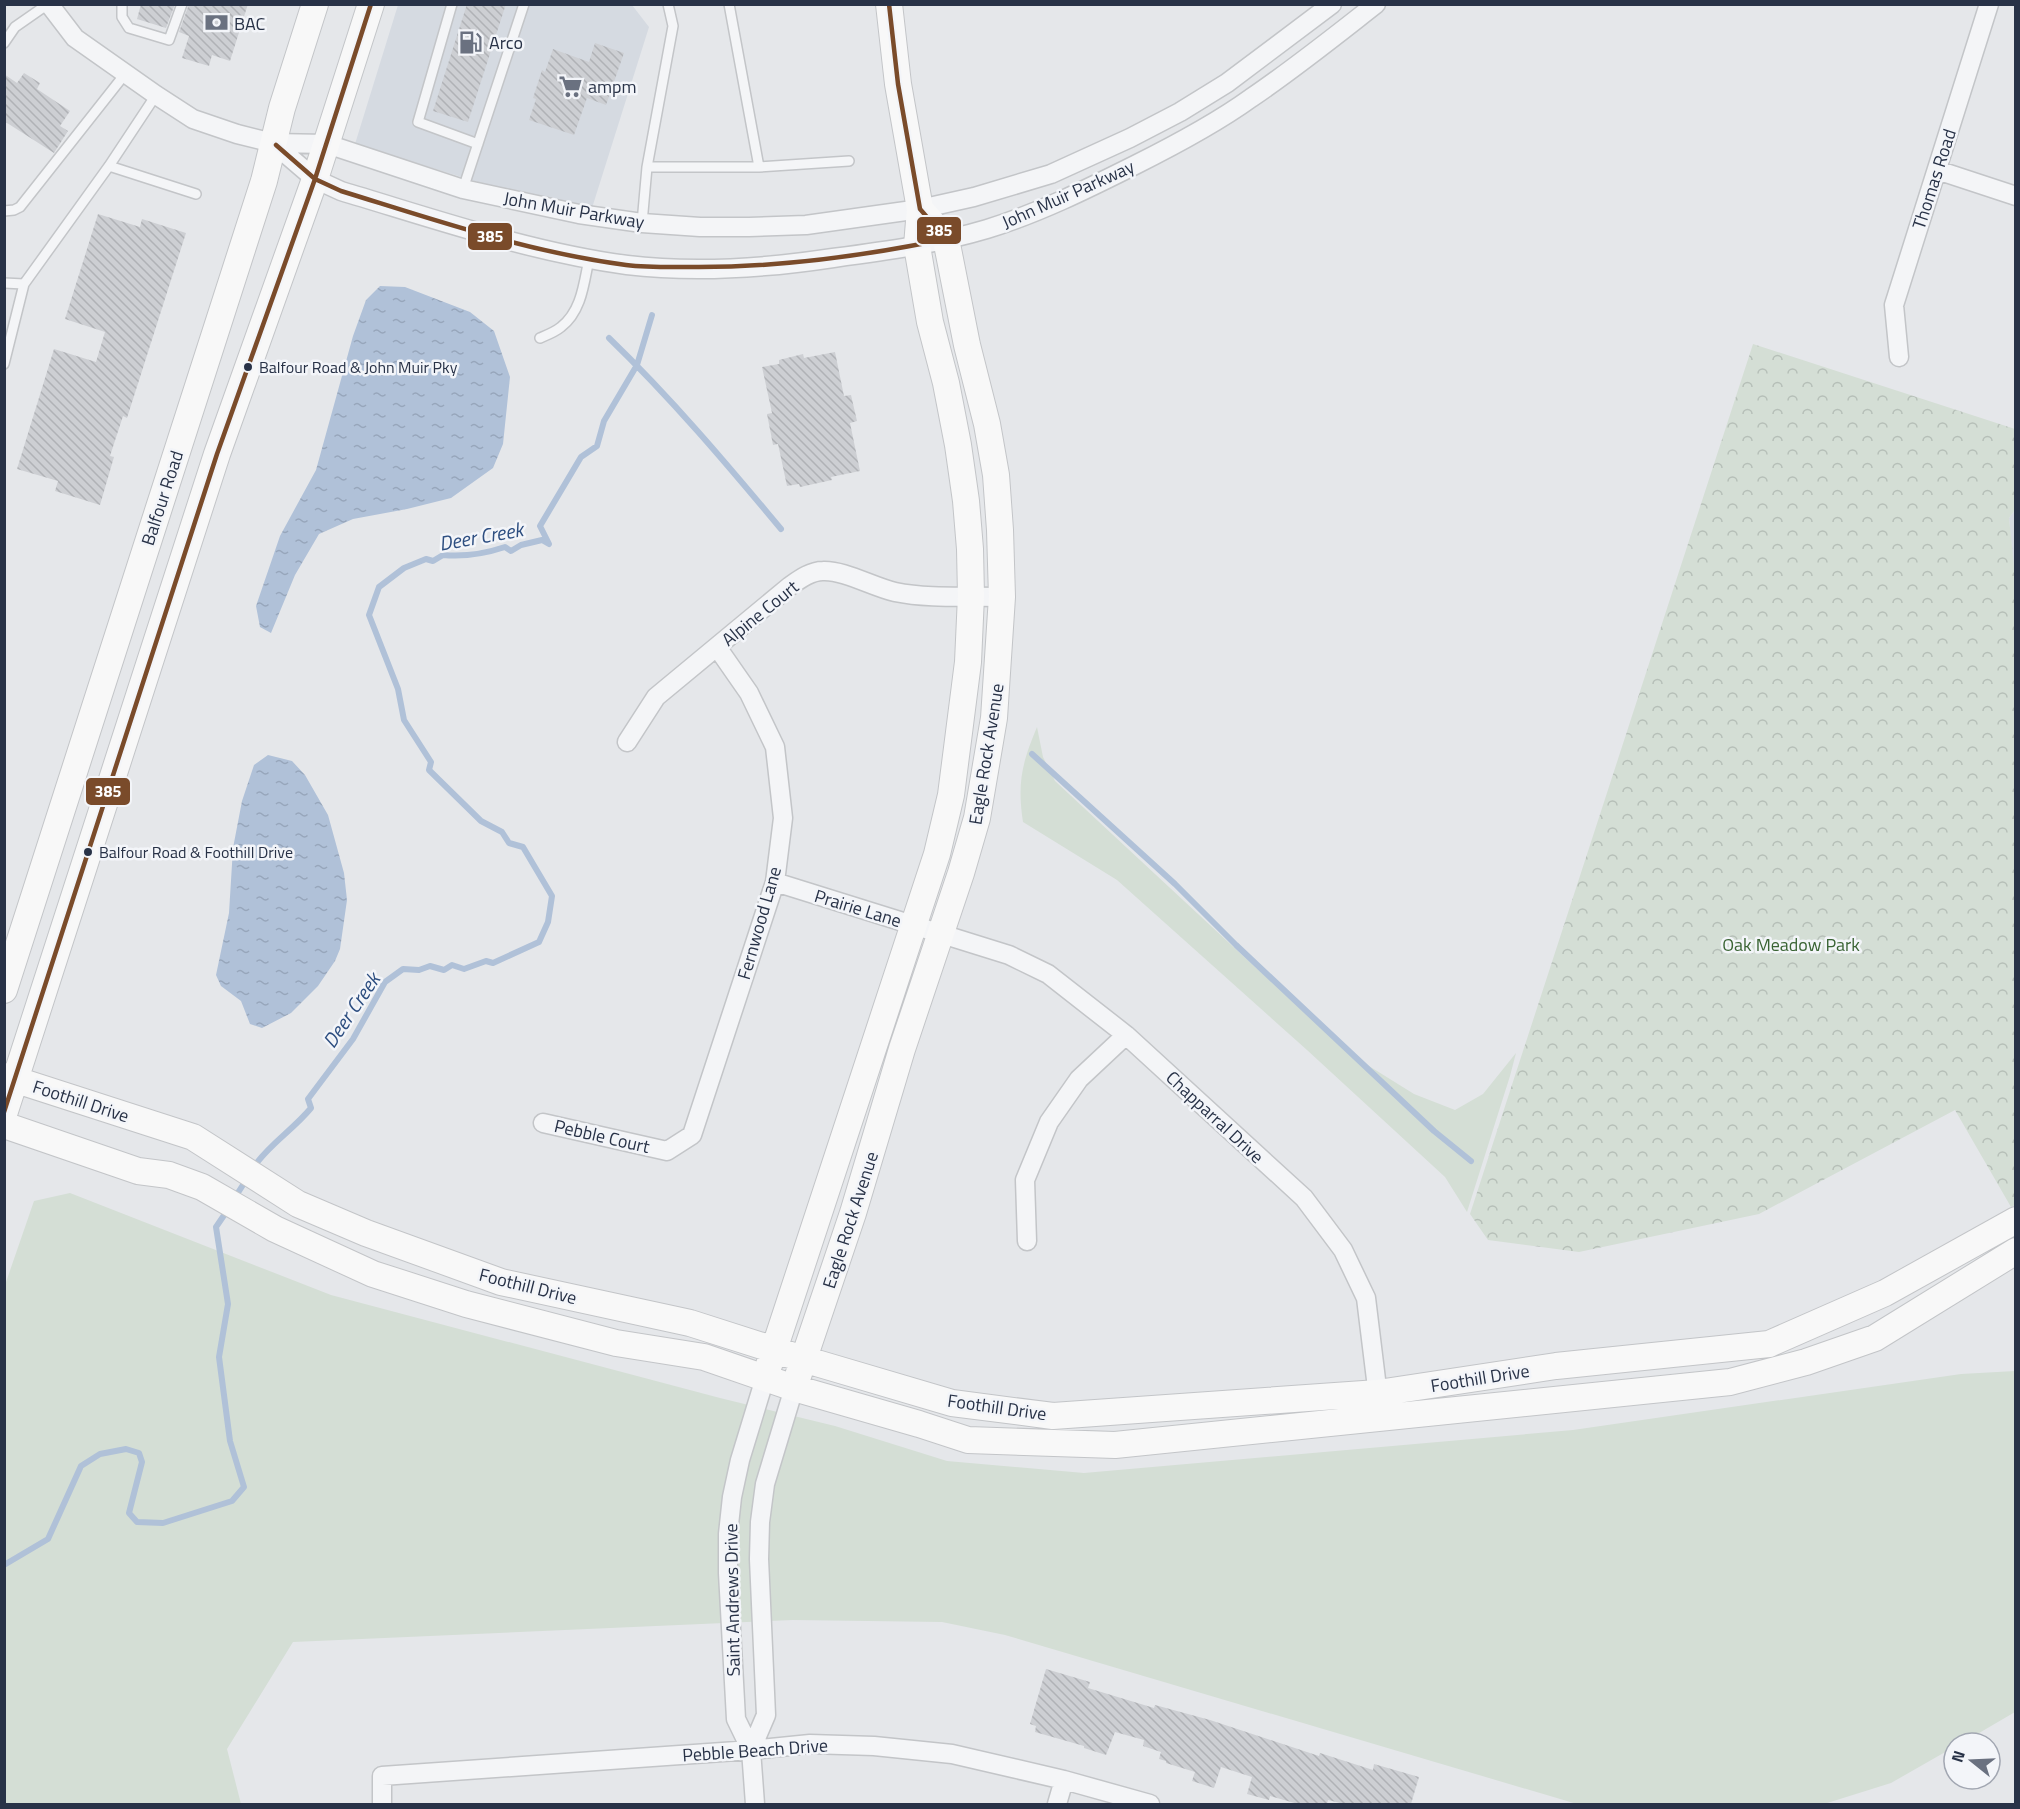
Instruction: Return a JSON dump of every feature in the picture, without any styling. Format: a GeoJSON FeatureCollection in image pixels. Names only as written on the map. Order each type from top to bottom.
{"type":"FeatureCollection","features":[{"type":"Feature","properties":{"kind":"street","name":"John Muir Parkway"},"geometry":{"type":"LineString","coordinates":[[48,4],[75,38],[193,119],[273,143],[327,144],[463,189],[567,212],[642,223],[700,227],[806,225],[920,209],[974,197],[1051,174],[1180,112],[1227,83],[1332,4]]}},
{"type":"Feature","properties":{"kind":"street","name":"Balfour Road"},"geometry":{"type":"LineString","coordinates":[[4,990],[256,204],[282,108],[315,4]]}},
{"type":"Feature","properties":{"kind":"street"},"geometry":{"type":"LineString","coordinates":[[4,1114],[9,1078],[217,454],[327,144],[371,4]]}},
{"type":"Feature","properties":{"kind":"street","name":"Eagle Rock Avenue"},"geometry":{"type":"LineString","coordinates":[[765,1378],[937,854],[951,795],[968,662],[971,596],[967,513],[958,445],[946,383],[930,322],[916,246],[920,209],[898,84],[889,4]]}},
{"type":"Feature","properties":{"kind":"street","name":"John Muir Parkway"},"geometry":{"type":"LineString","coordinates":[[273,143],[315,179],[341,191],[477,231],[589,259],[631,265],[729,268],[805,262],[916,246],[983,230],[1047,208],[1175,145],[1250,100],[1376,4]]}},
{"type":"Feature","properties":{"kind":"street","name":"Thomas Road"},"geometry":{"type":"LineString","coordinates":[[1899,357],[1894,306],[1989,4]]}},
{"type":"Feature","properties":{"kind":"street"},"geometry":{"type":"LineString","coordinates":[[1937,170],[2016,196]]}},
{"type":"Feature","properties":{"kind":"street","name":"Eagle Rock Avenue"},"geometry":{"type":"LineString","coordinates":[[794,1388],[853,1213],[902,1049],[977,818],[994,718],[1002,597],[996,476],[987,424],[967,345],[946,239],[920,209]]}},
{"type":"Feature","properties":{"kind":"street","name":"Alpine Court"},"geometry":{"type":"LineString","coordinates":[[627,742],[656,697],[790,586],[808,575],[822,571],[834,572],[896,592],[918,595],[1002,597]]}},
{"type":"Feature","properties":{"kind":"street","name":"Fernwood Lane"},"geometry":{"type":"LineString","coordinates":[[692,1135],[775,882],[783,818],[774,747],[749,693],[717,647]]}},
{"type":"Feature","properties":{"kind":"street","name":"Prairie Lane"},"geometry":{"type":"LineString","coordinates":[[775,882],[941,933]]}},
{"type":"Feature","properties":{"kind":"street","name":"Chapparral Drive"},"geometry":{"type":"LineString","coordinates":[[941,933],[1009,955],[1048,974],[1126,1035],[1304,1198],[1343,1250],[1366,1298],[1379,1405]]}},
{"type":"Feature","properties":{"kind":"street"},"geometry":{"type":"LineString","coordinates":[[1027,1241],[1025,1180],[1048,1122],[1079,1079],[1126,1035]]}},
{"type":"Feature","properties":{"kind":"street","name":"Foothill Drive"},"geometry":{"type":"LineString","coordinates":[[9,1078],[193,1137],[298,1204],[366,1233],[501,1282],[690,1323],[803,1359],[952,1402],[1053,1416],[1379,1405],[1730,1382],[1806,1362],[1875,1338],[2016,1251]]}},
{"type":"Feature","properties":{"kind":"street","name":"Pebble Court"},"geometry":{"type":"LineString","coordinates":[[543,1123],[667,1151],[692,1135]]}},
{"type":"Feature","properties":{"kind":"street","name":"Foothill Drive"},"geometry":{"type":"LineString","coordinates":[[4,1125],[138,1172],[169,1175],[202,1187],[275,1229],[373,1274],[466,1304],[616,1343],[704,1358],[794,1388],[968,1440],[1115,1445],[1379,1405],[1556,1366],[1769,1344],[1886,1293],[2016,1220]]}},
{"type":"Feature","properties":{"kind":"street","name":"Saint Andrews Drive"},"geometry":{"type":"LineString","coordinates":[[755,1804],[752,1750],[736,1719],[728,1534],[732,1497],[740,1460],[765,1378]]}},
{"type":"Feature","properties":{"kind":"street","name":"Saint Andrews Drive"},"geometry":{"type":"LineString","coordinates":[[752,1750],[766,1715],[759,1559],[760,1522],[765,1484],[794,1388]]}},
{"type":"Feature","properties":{"kind":"street","name":"Pebble Beach Drive"},"geometry":{"type":"LineString","coordinates":[[382,1804],[382,1776],[810,1744],[874,1746],[952,1754],[1064,1780],[1150,1804]]}},
{"type":"Feature","properties":{"kind":"street"},"geometry":{"type":"LineString","coordinates":[[1057,1804],[1064,1780]]}},
{"type":"Feature","properties":{"kind":"lane"},"geometry":{"type":"LineString","coordinates":[[4,43],[15,27],[48,4]]}},
{"type":"Feature","properties":{"kind":"lane"},"geometry":{"type":"LineString","coordinates":[[122,4],[122,17],[129,28],[169,40],[182,4]]}},
{"type":"Feature","properties":{"kind":"lane"},"geometry":{"type":"LineString","coordinates":[[452,4],[418,122],[478,144]]}},
{"type":"Feature","properties":{"kind":"lane"},"geometry":{"type":"LineString","coordinates":[[463,189],[524,4]]}},
{"type":"Feature","properties":{"kind":"lane"},"geometry":{"type":"LineString","coordinates":[[642,223],[647,167],[673,26],[668,4]]}},
{"type":"Feature","properties":{"kind":"lane"},"geometry":{"type":"LineString","coordinates":[[729,4],[759,166]]}},
{"type":"Feature","properties":{"kind":"lane"},"geometry":{"type":"LineString","coordinates":[[4,211],[20,207],[125,74]]}},
{"type":"Feature","properties":{"kind":"lane"},"geometry":{"type":"LineString","coordinates":[[4,364],[24,284],[109,166],[156,95]]}},
{"type":"Feature","properties":{"kind":"lane"},"geometry":{"type":"LineString","coordinates":[[647,167],[759,166],[849,160]]}},
{"type":"Feature","properties":{"kind":"lane"},"geometry":{"type":"LineString","coordinates":[[109,166],[196,194]]}},
{"type":"Feature","properties":{"kind":"lane"},"geometry":{"type":"LineString","coordinates":[[540,338],[561,328],[573,315],[579,302],[589,259]]}},
{"type":"Feature","properties":{"kind":"lane"},"geometry":{"type":"LineString","coordinates":[[4,283],[24,284]]}},
{"type":"Feature","properties":{"kind":"shaded area"},"geometry":{"type":"Polygon","coordinates":[[[398,5],[632,5],[649,27],[592,208],[481,183],[355,144],[398,5]]]}},
{"type":"Feature","properties":{"kind":"shaded area"},"geometry":{"type":"Polygon","coordinates":[[[2015,510],[2015,585],[2009,518],[2015,510]]]}},
{"type":"Feature","properties":{"kind":"green space","name":"Oak Meadow Park"},"geometry":{"type":"Polygon","coordinates":[[[1753,344],[2015,429],[2015,510],[2009,518],[2016,585],[2015,1205],[2011,1207],[1955,1110],[1759,1214],[1579,1252],[1488,1240],[1470,1214],[1753,344]]]}},
{"type":"Feature","properties":{"kind":"green space"},"geometry":{"type":"Polygon","coordinates":[[[1037,727],[1043,757],[1055,781],[1255,967],[1369,1066],[1414,1094],[1455,1110],[1483,1094],[1516,1053],[1467,1212],[1445,1177],[1117,880],[1023,822],[1022,773],[1037,727]]]}},
{"type":"Feature","properties":{"kind":"green space"},"geometry":{"type":"Polygon","coordinates":[[[70,1193],[331,1295],[720,1398],[835,1426],[947,1461],[1084,1473],[1573,1430],[1961,1374],[2015,1371],[2015,1712],[1983,1731],[1942,1731],[1942,1754],[1891,1783],[1824,1804],[1577,1804],[1005,1635],[942,1622],[793,1620],[293,1642],[227,1749],[241,1804],[5,1804],[5,1285],[34,1201],[70,1193]]]}},
{"type":"Feature","properties":{"kind":"water"},"geometry":{"type":"Polygon","coordinates":[[[380,286],[405,287],[470,312],[494,331],[510,377],[503,444],[493,468],[451,498],[353,519],[319,534],[295,575],[271,633],[260,627],[256,606],[280,536],[316,470],[353,336],[366,300],[380,286]]]}},
{"type":"Feature","properties":{"kind":"water"},"geometry":{"type":"Polygon","coordinates":[[[268,755],[292,761],[305,775],[328,815],[344,873],[347,900],[340,949],[335,961],[318,986],[291,1013],[262,1028],[250,1024],[241,1001],[221,986],[216,975],[229,913],[233,848],[242,801],[254,765],[268,755]]]}},
{"type":"Feature","properties":{"kind":"building"},"geometry":{"type":"Polygon","coordinates":[[[141,4],[175,4],[166,28],[137,19],[141,4]]]}},
{"type":"Feature","properties":{"kind":"building"},"geometry":{"type":"Polygon","coordinates":[[[189,4],[248,4],[230,61],[212,55],[209,66],[182,58],[189,36],[179,32],[189,4]]]}},
{"type":"Feature","properties":{"kind":"building"},"geometry":{"type":"Polygon","coordinates":[[[467,4],[506,4],[468,122],[433,111],[467,4]]]}},
{"type":"Feature","properties":{"kind":"building"},"geometry":{"type":"Polygon","coordinates":[[[595,43],[624,53],[606,105],[587,98],[574,135],[529,120],[542,70],[545,72],[553,49],[589,62],[595,43]]]}},
{"type":"Feature","properties":{"kind":"building"},"geometry":{"type":"Polygon","coordinates":[[[24,73],[40,83],[37,89],[70,111],[60,126],[68,131],[54,153],[4,121],[4,74],[17,83],[24,73]]]}},
{"type":"Feature","properties":{"kind":"building"},"geometry":{"type":"Polygon","coordinates":[[[98,214],[140,227],[142,219],[186,233],[127,418],[123,416],[110,456],[114,457],[100,505],[55,491],[58,481],[17,469],[54,349],[96,362],[105,332],[65,319],[98,214]]]}},
{"type":"Feature","properties":{"kind":"building"},"geometry":{"type":"Polygon","coordinates":[[[835,352],[844,396],[851,395],[857,421],[850,423],[860,471],[800,487],[799,484],[787,486],[778,444],[773,445],[767,414],[772,413],[762,367],[779,364],[779,360],[803,354],[804,358],[835,352]]]}},
{"type":"Feature","properties":{"kind":"building"},"geometry":{"type":"Polygon","coordinates":[[[1046,1669],[1090,1682],[1088,1688],[1154,1708],[1155,1705],[1210,1720],[1319,1756],[1320,1753],[1373,1770],[1374,1764],[1419,1777],[1411,1804],[1344,1804],[1328,1800],[1327,1804],[1298,1804],[1270,1796],[1269,1800],[1247,1794],[1252,1777],[1221,1767],[1214,1788],[1192,1781],[1195,1772],[1159,1759],[1161,1752],[1143,1746],[1144,1740],[1115,1732],[1106,1755],[1035,1732],[1036,1726],[1030,1724],[1046,1669]]]}},
{"type":"Feature","properties":{"kind":"waterway","name":"Deer Creek"},"geometry":{"type":"LineString","coordinates":[[253,1168],[311,1108],[308,1099],[353,1039],[385,982],[403,969],[419,970],[430,966],[444,970],[452,965],[464,969],[486,961],[493,963],[539,942],[548,922],[552,896],[523,847],[509,843],[502,832],[481,821],[429,770],[431,762],[404,720],[398,689],[369,615],[379,587],[404,568],[426,559],[433,561],[443,555],[459,556],[505,547],[511,551],[521,545],[542,540],[549,544],[540,526],[581,457],[597,446],[604,421],[637,365],[652,315]]}},
{"type":"Feature","properties":{"kind":"waterway"},"geometry":{"type":"LineString","coordinates":[[609,338],[676,407],[781,529]]}},
{"type":"Feature","properties":{"kind":"waterway"},"geometry":{"type":"LineString","coordinates":[[1032,754],[1175,884],[1236,945],[1434,1131],[1471,1161]]}},
{"type":"Feature","properties":{"kind":"waterway","name":"Deer Creek"},"geometry":{"type":"LineString","coordinates":[[234,1199],[248,1177]]}},
{"type":"Feature","properties":{"kind":"waterway","name":"Deer Creek"},"geometry":{"type":"LineString","coordinates":[[4,1565],[48,1539],[81,1466],[100,1454],[126,1449],[139,1453],[142,1462],[129,1513],[137,1522],[163,1523],[232,1501],[244,1487],[230,1441],[219,1357],[228,1304],[216,1227],[229,1208]]}},
{"type":"Feature","properties":{"kind":"transit line","name":"385"},"geometry":{"type":"LineString","coordinates":[[4,1112],[217,454],[315,179],[371,4]]}},
{"type":"Feature","properties":{"kind":"transit line","name":"385"},"geometry":{"type":"LineString","coordinates":[[276,145],[315,179],[341,191],[518,244],[626,265],[699,267],[792,263],[884,251],[946,239],[920,209],[898,84],[889,4]]}},
{"type":"Feature","properties":{"kind":"place","name":"BAC"},"geometry":{"type":"Point","coordinates":[216,23]}},
{"type":"Feature","properties":{"kind":"place","name":"Arco"},"geometry":{"type":"Point","coordinates":[471,42]}},
{"type":"Feature","properties":{"kind":"place","name":"ampm"},"geometry":{"type":"Point","coordinates":[570,86]}},
{"type":"Feature","properties":{"kind":"place","name":"Balfour Road & John Muir Pky"},"geometry":{"type":"Point","coordinates":[248,367]}},
{"type":"Feature","properties":{"kind":"place","name":"Balfour Road & Foothill Drive"},"geometry":{"type":"Point","coordinates":[88,852]}}]}
